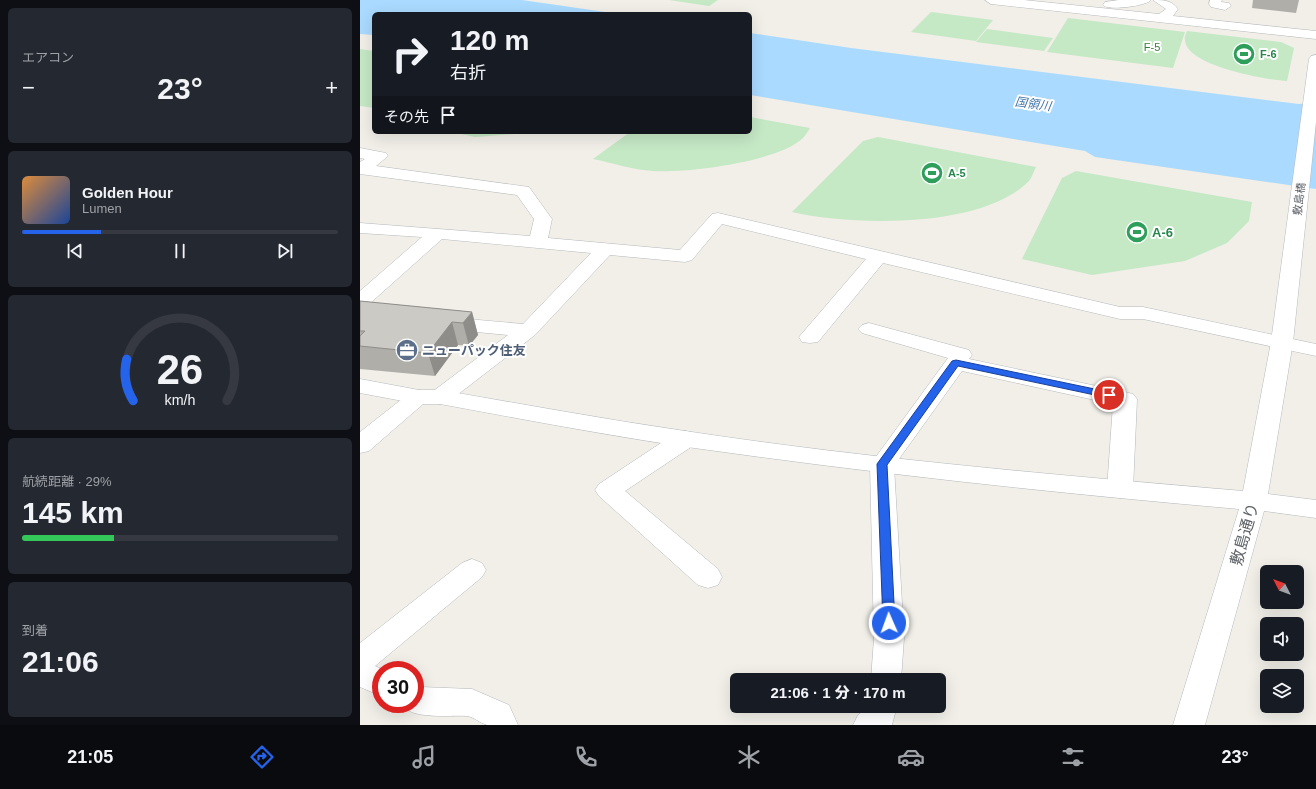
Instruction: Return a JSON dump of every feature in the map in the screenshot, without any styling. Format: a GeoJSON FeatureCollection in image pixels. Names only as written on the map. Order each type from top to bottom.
{"type":"FeatureCollection","features":[{"type":"Feature","properties":{"kind":"street"},"geometry":{"type":"LineString","coordinates":[[991,0],[1036,2],[1074,9],[1316,35]]}},
{"type":"Feature","properties":{"kind":"street"},"geometry":{"type":"LineString","coordinates":[[1074,9],[1145,0]]}},
{"type":"Feature","properties":{"kind":"street"},"geometry":{"type":"LineString","coordinates":[[1159,0],[1172,9],[1171,12],[1161,19]]}},
{"type":"Feature","properties":{"kind":"street","name":"敷島橋"},"geometry":{"type":"LineString","coordinates":[[1282,340],[1316,59]]}},
{"type":"Feature","properties":{"kind":"street"},"geometry":{"type":"LineString","coordinates":[[360,153],[380,156],[360,169]]}},
{"type":"Feature","properties":{"kind":"street"},"geometry":{"type":"LineString","coordinates":[[360,169],[523,191],[543,219],[538,242]]}},
{"type":"Feature","properties":{"kind":"street"},"geometry":{"type":"LineString","coordinates":[[360,228],[438,233],[684,256],[718,218],[1120,313],[1146,324],[1250,348]]}},
{"type":"Feature","properties":{"kind":"street"},"geometry":{"type":"LineString","coordinates":[[360,302],[438,233]]}},
{"type":"Feature","properties":{"kind":"street"},"geometry":{"type":"LineString","coordinates":[[360,444],[528,330],[606,248]]}},
{"type":"Feature","properties":{"kind":"street"},"geometry":{"type":"LineString","coordinates":[[810,337],[879,256]]}},
{"type":"Feature","properties":{"kind":"street"},"geometry":{"type":"LineString","coordinates":[[1120,313],[1143,313],[1282,340],[1316,350]]}},
{"type":"Feature","properties":{"kind":"street"},"geometry":{"type":"LineString","coordinates":[[429,322],[528,330]]}},
{"type":"Feature","properties":{"kind":"street"},"geometry":{"type":"LineString","coordinates":[[869,328],[961,355],[882,464],[889,638],[886,673]]}},
{"type":"Feature","properties":{"kind":"street","name":"敷島通り"},"geometry":{"type":"LineString","coordinates":[[1189,725],[1254,501],[1282,340]]}},
{"type":"Feature","properties":{"kind":"street"},"geometry":{"type":"LineString","coordinates":[[956,363],[1125,399],[1120,489]]}},
{"type":"Feature","properties":{"kind":"street"},"geometry":{"type":"LineString","coordinates":[[360,386],[686,439],[882,464],[1057,484],[1254,501],[1316,509]]}},
{"type":"Feature","properties":{"kind":"street"},"geometry":{"type":"LineString","coordinates":[[686,439],[608,490],[708,577]]}},
{"type":"Feature","properties":{"kind":"street"},"geometry":{"type":"LineString","coordinates":[[360,660],[472,570]]}},
{"type":"Feature","properties":{"kind":"street"},"geometry":{"type":"LineString","coordinates":[[360,673],[372,679]]}},
{"type":"Feature","properties":{"kind":"street"},"geometry":{"type":"LineString","coordinates":[[424,701],[472,703],[498,715],[502,725]]}},
{"type":"Feature","properties":{"kind":"green space"},"geometry":{"type":"Polygon","coordinates":[[[669,0],[718,0],[709,6],[669,0]]]}},
{"type":"Feature","properties":{"kind":"green space"},"geometry":{"type":"Polygon","coordinates":[[[931,12],[993,20],[976,41],[911,32],[931,12]]]}},
{"type":"Feature","properties":{"kind":"green space","name":"F-5"},"geometry":{"type":"Polygon","coordinates":[[[1068,18],[1185,32],[1173,68],[1047,52],[1068,18]]]}},
{"type":"Feature","properties":{"kind":"green space"},"geometry":{"type":"Polygon","coordinates":[[[987,29],[1053,38],[1044,51],[976,42],[987,29]]]}},
{"type":"Feature","properties":{"kind":"green space","name":"F-6"},"geometry":{"type":"Polygon","coordinates":[[[1187,31],[1281,42],[1294,48],[1287,81],[1263,78],[1229,70],[1212,64],[1199,57],[1189,49],[1185,39],[1187,31]]]}},
{"type":"Feature","properties":{"kind":"green space"},"geometry":{"type":"Polygon","coordinates":[[[360,49],[372,51],[372,108],[360,106],[360,49]]]}},
{"type":"Feature","properties":{"kind":"green space"},"geometry":{"type":"Polygon","coordinates":[[[752,117],[810,128],[803,138],[791,146],[774,154],[754,160],[709,168],[653,171],[630,168],[593,159],[627,134],[752,134],[752,117]]]}},
{"type":"Feature","properties":{"kind":"green space"},"geometry":{"type":"Polygon","coordinates":[[[461,134],[513,134],[475,137],[461,134]]]}},
{"type":"Feature","properties":{"kind":"green space","name":"A-5"},"geometry":{"type":"Polygon","coordinates":[[[878,137],[1036,167],[1029,181],[1008,197],[981,208],[949,216],[916,220],[881,221],[818,217],[792,212],[863,141],[878,137]]]}},
{"type":"Feature","properties":{"kind":"green space","name":"A-6"},"geometry":{"type":"Polygon","coordinates":[[[1076,171],[1252,202],[1249,221],[1227,243],[1185,261],[1092,275],[1022,259],[1062,178],[1076,171]]]}},
{"type":"Feature","properties":{"kind":"water"},"geometry":{"type":"Polygon","coordinates":[[[360,0],[522,0],[605,12],[372,12],[372,35],[360,34],[360,0]]]}},
{"type":"Feature","properties":{"kind":"water","name":"国領川"},"geometry":{"type":"Polygon","coordinates":[[[752,33],[851,48],[1299,104],[1316,103],[1316,189],[1095,157],[1085,151],[752,95],[752,33]]]}},
{"type":"Feature","properties":{"kind":"building"},"geometry":{"type":"Polygon","coordinates":[[[360,301],[472,312],[463,323],[452,322],[428,353],[360,346],[360,336],[365,331],[360,331],[360,301]]]}},
{"type":"Feature","properties":{"kind":"place","name":"F-6"},"geometry":{"type":"Point","coordinates":[1244,54]}},
{"type":"Feature","properties":{"kind":"place","name":"A-5"},"geometry":{"type":"Point","coordinates":[932,173]}},
{"type":"Feature","properties":{"kind":"place","name":"A-6"},"geometry":{"type":"Point","coordinates":[1137,232]}},
{"type":"Feature","properties":{"kind":"place","name":"ニューパック住友"},"geometry":{"type":"Point","coordinates":[407,350]}},
{"type":"Feature","properties":{"kind":"route"},"geometry":{"type":"LineString","coordinates":[[889,623],[882,464],[956,363],[1109,395]]}}]}
